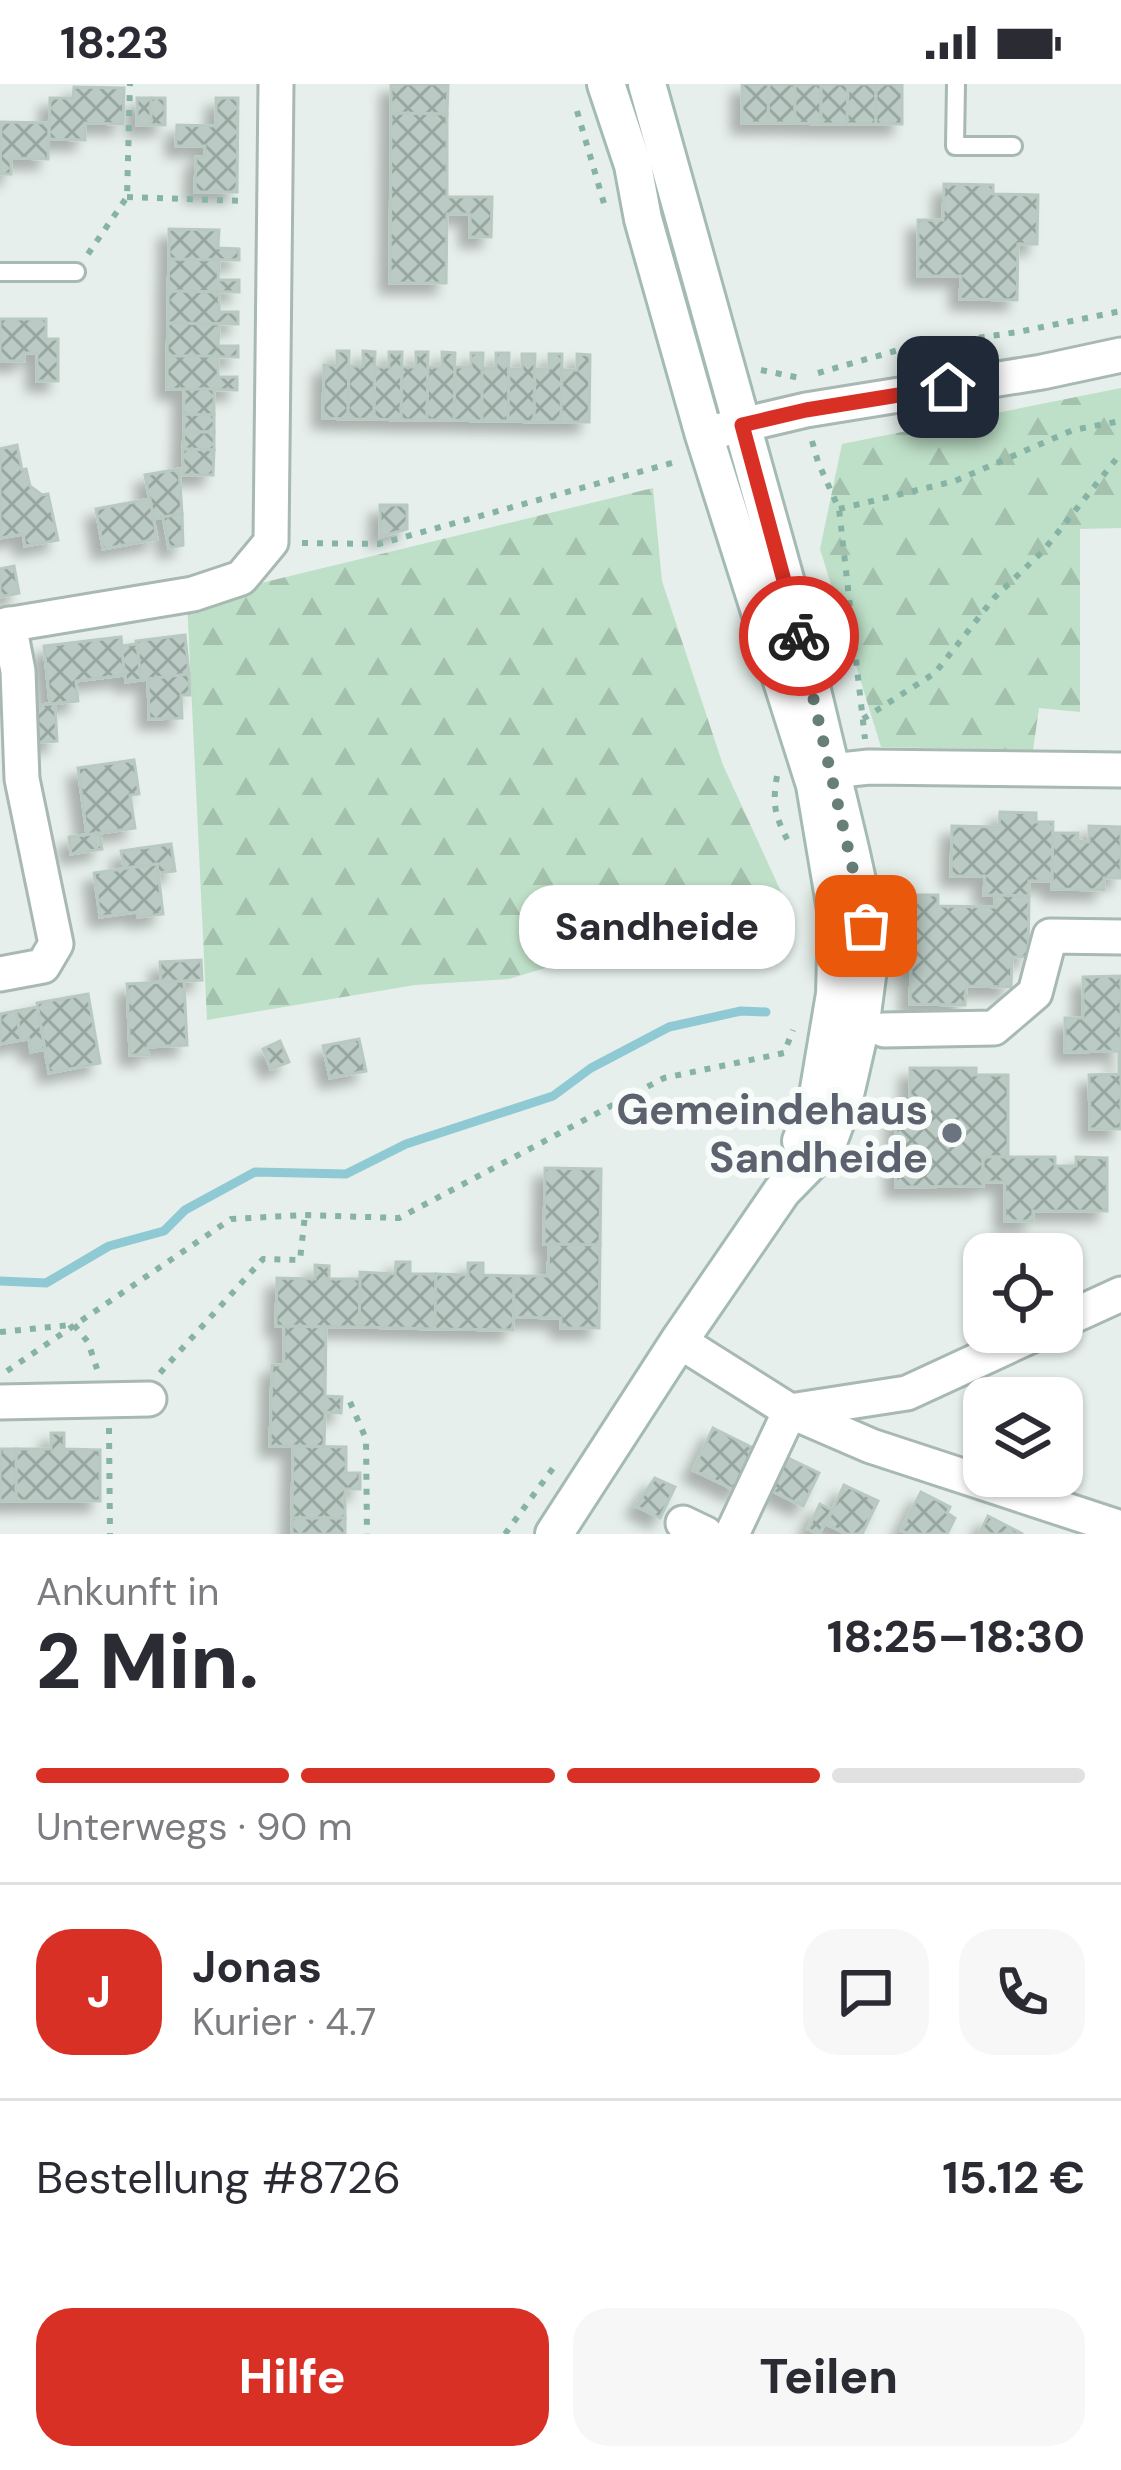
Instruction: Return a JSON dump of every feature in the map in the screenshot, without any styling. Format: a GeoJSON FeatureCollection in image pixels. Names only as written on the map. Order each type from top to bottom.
{"type":"FeatureCollection","features":[{"type":"Feature","properties":{"kind":"street"},"geometry":{"type":"LineString","coordinates":[[0,974],[43,966],[56,944],[22,779],[18,671],[4,625],[193,594],[241,578],[271,542],[276,84]]}},
{"type":"Feature","properties":{"kind":"street"},"geometry":{"type":"LineString","coordinates":[[554,1534],[782,1191],[826,1145],[844,1099],[868,969],[866,926],[823,778],[693,447],[633,165],[606,84]]}},
{"type":"Feature","properties":{"kind":"street"},"geometry":{"type":"LineString","coordinates":[[647,84],[788,590],[823,778]]}},
{"type":"Feature","properties":{"kind":"street"},"geometry":{"type":"LineString","coordinates":[[693,447],[742,425],[806,410],[1121,355]]}},
{"type":"Feature","properties":{"kind":"street"},"geometry":{"type":"LineString","coordinates":[[823,778],[869,767],[1121,770]]}},
{"type":"Feature","properties":{"kind":"street"},"geometry":{"type":"LineString","coordinates":[[884,1030],[994,1028],[1035,993],[1050,936],[1121,937]]}},
{"type":"Feature","properties":{"kind":"street"},"geometry":{"type":"LineString","coordinates":[[1083,1312],[1121,1294]]}},
{"type":"Feature","properties":{"kind":"street"},"geometry":{"type":"LineString","coordinates":[[679,1341],[790,1412],[1069,1523],[1121,1528]]}},
{"type":"Feature","properties":{"kind":"street"},"geometry":{"type":"LineString","coordinates":[[790,1412],[908,1394],[995,1353]]}},
{"type":"Feature","properties":{"kind":"street"},"geometry":{"type":"LineString","coordinates":[[0,1402],[149,1392]]}},
{"type":"Feature","properties":{"kind":"street"},"geometry":{"type":"LineString","coordinates":[[732,1534],[790,1412]]}},
{"type":"Feature","properties":{"kind":"lane"},"geometry":{"type":"LineString","coordinates":[[956,84],[955,146],[1013,146]]}},
{"type":"Feature","properties":{"kind":"lane"},"geometry":{"type":"LineString","coordinates":[[0,272],[76,272]]}},
{"type":"Feature","properties":{"kind":"path"},"geometry":{"type":"LineString","coordinates":[[76,272],[127,197],[130,84]]}},
{"type":"Feature","properties":{"kind":"path"},"geometry":{"type":"LineString","coordinates":[[127,197],[276,202]]}},
{"type":"Feature","properties":{"kind":"path"},"geometry":{"type":"LineString","coordinates":[[748,353],[763,372],[801,378],[902,349],[1121,311]]}},
{"type":"Feature","properties":{"kind":"path"},"geometry":{"type":"LineString","coordinates":[[839,508],[955,482],[1073,430],[1121,421]]}},
{"type":"Feature","properties":{"kind":"path"},"geometry":{"type":"LineString","coordinates":[[271,542],[379,544],[693,447]]}},
{"type":"Feature","properties":{"kind":"path"},"geometry":{"type":"LineString","coordinates":[[813,447],[839,508],[869,767]]}},
{"type":"Feature","properties":{"kind":"path"},"geometry":{"type":"LineString","coordinates":[[862,720],[935,673],[1121,453]]}},
{"type":"Feature","properties":{"kind":"path"},"geometry":{"type":"LineString","coordinates":[[0,1376],[231,1219],[400,1218],[664,1078],[784,1052]]}},
{"type":"Feature","properties":{"kind":"path"},"geometry":{"type":"LineString","coordinates":[[149,1392],[263,1259],[300,1260],[305,1215]]}},
{"type":"Feature","properties":{"kind":"path"},"geometry":{"type":"LineString","coordinates":[[0,1332],[74,1325]]}},
{"type":"Feature","properties":{"kind":"path"},"geometry":{"type":"LineString","coordinates":[[350,1402],[366,1439],[367,1534]]}},
{"type":"Feature","properties":{"kind":"green space"},"geometry":{"type":"Polygon","coordinates":[[[1121,388],[1121,528],[1080,529],[1080,712],[1039,708],[1033,750],[881,747],[820,549],[842,444],[1121,388]]]}},
{"type":"Feature","properties":{"kind":"green space"},"geometry":{"type":"Polygon","coordinates":[[[653,488],[662,581],[723,765],[783,896],[509,979],[415,985],[207,1020],[187,601],[653,488]]]}},
{"type":"Feature","properties":{"kind":"building"},"geometry":{"type":"Polygon","coordinates":[[[391,84],[448,84],[447,114],[391,113],[391,84]]]}},
{"type":"Feature","properties":{"kind":"building"},"geometry":{"type":"Polygon","coordinates":[[[742,84],[769,84],[768,123],[742,123],[742,84]]]}},
{"type":"Feature","properties":{"kind":"building"},"geometry":{"type":"Polygon","coordinates":[[[769,84],[795,84],[795,123],[768,123],[769,84]]]}},
{"type":"Feature","properties":{"kind":"building"},"geometry":{"type":"Polygon","coordinates":[[[795,84],[821,84],[821,124],[795,123],[795,84]]]}},
{"type":"Feature","properties":{"kind":"building"},"geometry":{"type":"Polygon","coordinates":[[[821,84],[848,84],[847,124],[821,124],[821,84]]]}},
{"type":"Feature","properties":{"kind":"building"},"geometry":{"type":"Polygon","coordinates":[[[848,84],[876,84],[876,124],[847,124],[848,84]]]}},
{"type":"Feature","properties":{"kind":"building"},"geometry":{"type":"Polygon","coordinates":[[[876,84],[902,84],[902,124],[876,124],[876,84]]]}},
{"type":"Feature","properties":{"kind":"building"},"geometry":{"type":"Polygon","coordinates":[[[74,87],[124,88],[123,124],[85,123],[85,140],[49,139],[50,98],[73,98],[74,87]]]}},
{"type":"Feature","properties":{"kind":"building"},"geometry":{"type":"Polygon","coordinates":[[[137,98],[151,98],[151,125],[137,125],[137,98]]]}},
{"type":"Feature","properties":{"kind":"building"},"geometry":{"type":"Polygon","coordinates":[[[151,98],[165,98],[165,125],[151,125],[151,98]]]}},
{"type":"Feature","properties":{"kind":"building"},"geometry":{"type":"Polygon","coordinates":[[[216,98],[238,98],[237,192],[195,192],[196,157],[205,157],[205,146],[176,146],[177,125],[216,126],[216,98]]]}},
{"type":"Feature","properties":{"kind":"building"},"geometry":{"type":"Polygon","coordinates":[[[391,113],[447,114],[447,197],[492,197],[491,237],[470,237],[470,214],[447,214],[446,283],[390,283],[391,113]]]}},
{"type":"Feature","properties":{"kind":"building"},"geometry":{"type":"Polygon","coordinates":[[[1,122],[49,123],[48,159],[11,158],[11,174],[0,174],[1,122]]]}},
{"type":"Feature","properties":{"kind":"building"},"geometry":{"type":"Polygon","coordinates":[[[944,184],[993,185],[993,194],[1038,195],[1037,244],[1018,244],[1017,300],[960,299],[961,276],[918,276],[918,220],[943,220],[944,184]]]}},
{"type":"Feature","properties":{"kind":"building"},"geometry":{"type":"Polygon","coordinates":[[[169,229],[219,230],[218,248],[239,249],[239,260],[169,259],[169,229]]]}},
{"type":"Feature","properties":{"kind":"building"},"geometry":{"type":"Polygon","coordinates":[[[169,259],[219,260],[218,280],[239,280],[239,292],[168,291],[169,259]]]}},
{"type":"Feature","properties":{"kind":"building"},"geometry":{"type":"Polygon","coordinates":[[[168,291],[219,292],[219,312],[238,312],[238,324],[168,323],[168,291]]]}},
{"type":"Feature","properties":{"kind":"building"},"geometry":{"type":"Polygon","coordinates":[[[0,319],[46,319],[46,339],[58,339],[58,381],[37,381],[37,353],[24,353],[24,361],[0,361],[0,319]]]}},
{"type":"Feature","properties":{"kind":"building"},"geometry":{"type":"Polygon","coordinates":[[[168,323],[219,324],[218,346],[238,346],[238,357],[167,356],[168,323]]]}},
{"type":"Feature","properties":{"kind":"building"},"geometry":{"type":"Polygon","coordinates":[[[337,351],[349,351],[348,419],[323,418],[324,365],[337,365],[337,351]]]}},
{"type":"Feature","properties":{"kind":"building"},"geometry":{"type":"Polygon","coordinates":[[[363,351],[375,352],[374,419],[348,419],[349,366],[363,366],[363,351]]]}},
{"type":"Feature","properties":{"kind":"building"},"geometry":{"type":"Polygon","coordinates":[[[389,352],[402,352],[401,420],[374,419],[375,367],[389,367],[389,352]]]}},
{"type":"Feature","properties":{"kind":"building"},"geometry":{"type":"Polygon","coordinates":[[[416,352],[428,352],[427,420],[401,420],[402,367],[416,367],[416,352]]]}},
{"type":"Feature","properties":{"kind":"building"},"geometry":{"type":"Polygon","coordinates":[[[442,352],[455,353],[454,420],[427,420],[428,367],[442,367],[442,352]]]}},
{"type":"Feature","properties":{"kind":"building"},"geometry":{"type":"Polygon","coordinates":[[[471,353],[483,353],[482,421],[454,420],[455,367],[471,367],[471,353]]]}},
{"type":"Feature","properties":{"kind":"building"},"geometry":{"type":"Polygon","coordinates":[[[496,353],[509,353],[508,421],[482,421],[482,368],[496,368],[496,353]]]}},
{"type":"Feature","properties":{"kind":"building"},"geometry":{"type":"Polygon","coordinates":[[[522,354],[535,354],[534,422],[508,421],[509,369],[522,369],[522,354]]]}},
{"type":"Feature","properties":{"kind":"building"},"geometry":{"type":"Polygon","coordinates":[[[549,354],[562,354],[561,422],[534,422],[535,369],[549,369],[549,354]]]}},
{"type":"Feature","properties":{"kind":"building"},"geometry":{"type":"Polygon","coordinates":[[[577,354],[590,355],[589,422],[561,422],[562,370],[577,370],[577,354]]]}},
{"type":"Feature","properties":{"kind":"building"},"geometry":{"type":"Polygon","coordinates":[[[167,356],[218,356],[218,377],[237,377],[237,390],[167,389],[167,356]]]}},
{"type":"Feature","properties":{"kind":"building"},"geometry":{"type":"Polygon","coordinates":[[[184,389],[214,389],[214,415],[184,414],[184,389]]]}},
{"type":"Feature","properties":{"kind":"building"},"geometry":{"type":"Polygon","coordinates":[[[184,414],[214,415],[214,432],[184,432],[184,414]]]}},
{"type":"Feature","properties":{"kind":"building"},"geometry":{"type":"Polygon","coordinates":[[[184,432],[214,432],[214,450],[183,449],[184,432]]]}},
{"type":"Feature","properties":{"kind":"building"},"geometry":{"type":"Polygon","coordinates":[[[17,445],[30,486],[48,494],[58,540],[25,546],[23,534],[0,538],[0,449],[17,445]]]}},
{"type":"Feature","properties":{"kind":"building"},"geometry":{"type":"Polygon","coordinates":[[[183,449],[214,450],[213,475],[183,475],[183,449]]]}},
{"type":"Feature","properties":{"kind":"building"},"geometry":{"type":"Polygon","coordinates":[[[179,469],[182,514],[153,519],[145,475],[179,469]]]}},
{"type":"Feature","properties":{"kind":"building"},"geometry":{"type":"Polygon","coordinates":[[[150,499],[157,539],[103,549],[96,509],[150,499]]]}},
{"type":"Feature","properties":{"kind":"building"},"geometry":{"type":"Polygon","coordinates":[[[380,505],[407,505],[407,529],[380,537],[380,505]]]}},
{"type":"Feature","properties":{"kind":"building"},"geometry":{"type":"Polygon","coordinates":[[[182,514],[183,545],[169,548],[163,517],[182,514]]]}},
{"type":"Feature","properties":{"kind":"building"},"geometry":{"type":"Polygon","coordinates":[[[14,566],[19,593],[0,597],[0,569],[14,566]]]}},
{"type":"Feature","properties":{"kind":"building"},"geometry":{"type":"Polygon","coordinates":[[[185,635],[189,674],[141,680],[136,641],[185,635]]]}},
{"type":"Feature","properties":{"kind":"building"},"geometry":{"type":"Polygon","coordinates":[[[121,637],[125,675],[76,681],[78,701],[50,704],[44,646],[121,637]]]}},
{"type":"Feature","properties":{"kind":"building"},"geometry":{"type":"Polygon","coordinates":[[[137,644],[141,680],[126,682],[121,646],[137,644]]]}},
{"type":"Feature","properties":{"kind":"building"},"geometry":{"type":"Polygon","coordinates":[[[189,674],[190,695],[181,695],[182,718],[149,719],[148,679],[189,674]]]}},
{"type":"Feature","properties":{"kind":"building"},"geometry":{"type":"Polygon","coordinates":[[[55,704],[57,741],[32,743],[31,705],[55,704]]]}},
{"type":"Feature","properties":{"kind":"building"},"geometry":{"type":"Polygon","coordinates":[[[134,760],[139,794],[130,795],[135,828],[87,835],[78,768],[134,760]]]}},
{"type":"Feature","properties":{"kind":"building"},"geometry":{"type":"Polygon","coordinates":[[[1000,812],[1036,813],[1036,822],[1053,822],[1052,881],[1029,881],[1029,896],[984,895],[985,876],[951,876],[952,826],[999,827],[1000,812]]]}},
{"type":"Feature","properties":{"kind":"building"},"geometry":{"type":"Polygon","coordinates":[[[1089,826],[1121,827],[1121,878],[1104,878],[1104,890],[1052,889],[1053,833],[1078,833],[1078,841],[1089,842],[1089,826]]]}},
{"type":"Feature","properties":{"kind":"building"},"geometry":{"type":"Polygon","coordinates":[[[100,833],[102,849],[71,854],[69,837],[100,833]]]}},
{"type":"Feature","properties":{"kind":"building"},"geometry":{"type":"Polygon","coordinates":[[[171,844],[175,871],[158,873],[157,864],[124,868],[121,851],[171,844]]]}},
{"type":"Feature","properties":{"kind":"building"},"geometry":{"type":"Polygon","coordinates":[[[157,864],[163,914],[100,917],[94,873],[157,864]]]}},
{"type":"Feature","properties":{"kind":"building"},"geometry":{"type":"Polygon","coordinates":[[[913,895],[938,895],[938,906],[995,907],[995,895],[1029,896],[1028,957],[1012,957],[1011,987],[966,986],[965,1005],[910,1004],[913,895]]]}},
{"type":"Feature","properties":{"kind":"building"},"geometry":{"type":"Polygon","coordinates":[[[201,960],[202,980],[161,982],[160,962],[201,960]]]}},
{"type":"Feature","properties":{"kind":"building"},"geometry":{"type":"Polygon","coordinates":[[[1121,976],[1121,1129],[1090,1129],[1089,1075],[1119,1074],[1119,1051],[1065,1052],[1065,1018],[1083,1018],[1083,977],[1121,976]]]}},
{"type":"Feature","properties":{"kind":"building"},"geometry":{"type":"Polygon","coordinates":[[[184,981],[187,1045],[147,1047],[148,1055],[130,1055],[127,984],[184,981]]]}},
{"type":"Feature","properties":{"kind":"building"},"geometry":{"type":"Polygon","coordinates":[[[88,994],[100,1063],[49,1073],[37,1003],[88,994]]]}},
{"type":"Feature","properties":{"kind":"building"},"geometry":{"type":"Polygon","coordinates":[[[37,1007],[45,1049],[31,1052],[29,1039],[21,1040],[16,1011],[37,1007]]]}},
{"type":"Feature","properties":{"kind":"building"},"geometry":{"type":"Polygon","coordinates":[[[16,1011],[21,1040],[0,1044],[0,1014],[16,1011]]]}},
{"type":"Feature","properties":{"kind":"building"},"geometry":{"type":"Polygon","coordinates":[[[359,1039],[366,1071],[330,1078],[323,1046],[359,1039]]]}},
{"type":"Feature","properties":{"kind":"building"},"geometry":{"type":"Polygon","coordinates":[[[280,1041],[289,1062],[271,1069],[263,1049],[280,1041]]]}},
{"type":"Feature","properties":{"kind":"building","name":"Gemeindehaus Sandheide"},"geometry":{"type":"Polygon","coordinates":[[[910,1068],[976,1068],[976,1075],[1008,1075],[1008,1157],[983,1157],[983,1186],[896,1187],[896,1110],[910,1110],[910,1068]]]}},
{"type":"Feature","properties":{"kind":"building"},"geometry":{"type":"Polygon","coordinates":[[[983,1157],[1055,1157],[1055,1166],[1076,1166],[1076,1157],[1107,1158],[1107,1211],[1033,1211],[1033,1221],[1005,1221],[1005,1182],[983,1182],[983,1157]]]}},
{"type":"Feature","properties":{"kind":"building"},"geometry":{"type":"Polygon","coordinates":[[[545,1168],[601,1169],[600,1245],[544,1244],[545,1168]]]}},
{"type":"Feature","properties":{"kind":"building"},"geometry":{"type":"Polygon","coordinates":[[[549,1244],[600,1245],[599,1328],[561,1328],[561,1318],[513,1317],[514,1276],[548,1276],[549,1244]]]}},
{"type":"Feature","properties":{"kind":"building"},"geometry":{"type":"Polygon","coordinates":[[[396,1262],[410,1262],[410,1274],[436,1274],[435,1329],[359,1327],[360,1272],[395,1274],[396,1262]]]}},
{"type":"Feature","properties":{"kind":"building"},"geometry":{"type":"Polygon","coordinates":[[[468,1263],[483,1263],[483,1275],[514,1276],[513,1330],[435,1329],[436,1274],[468,1275],[468,1263]]]}},
{"type":"Feature","properties":{"kind":"building"},"geometry":{"type":"Polygon","coordinates":[[[315,1265],[329,1266],[329,1279],[360,1279],[359,1327],[276,1326],[277,1278],[315,1279],[315,1265]]]}},
{"type":"Feature","properties":{"kind":"building"},"geometry":{"type":"Polygon","coordinates":[[[284,1326],[326,1327],[325,1396],[342,1397],[341,1413],[325,1412],[324,1447],[270,1446],[272,1365],[284,1365],[284,1326]]]}},
{"type":"Feature","properties":{"kind":"building"},"geometry":{"type":"Polygon","coordinates":[[[713,1428],[757,1450],[737,1491],[693,1470],[713,1428]]]}},
{"type":"Feature","properties":{"kind":"building"},"geometry":{"type":"Polygon","coordinates":[[[51,1433],[64,1433],[64,1449],[100,1450],[100,1501],[16,1501],[16,1449],[51,1449],[51,1433]]]}},
{"type":"Feature","properties":{"kind":"building"},"geometry":{"type":"Polygon","coordinates":[[[293,1446],[346,1447],[346,1473],[360,1473],[360,1489],[345,1489],[345,1518],[292,1518],[293,1446]]]}},
{"type":"Feature","properties":{"kind":"building"},"geometry":{"type":"Polygon","coordinates":[[[0,1449],[16,1449],[16,1501],[0,1501],[0,1449]]]}},
{"type":"Feature","properties":{"kind":"building"},"geometry":{"type":"Polygon","coordinates":[[[786,1457],[819,1473],[803,1506],[772,1487],[786,1457]]]}},
{"type":"Feature","properties":{"kind":"building"},"geometry":{"type":"Polygon","coordinates":[[[655,1478],[675,1487],[660,1518],[636,1506],[655,1478]]]}},
{"type":"Feature","properties":{"kind":"building"},"geometry":{"type":"Polygon","coordinates":[[[844,1485],[878,1501],[862,1534],[847,1534],[826,1524],[844,1485]]]}},
{"type":"Feature","properties":{"kind":"building"},"geometry":{"type":"Polygon","coordinates":[[[921,1492],[950,1507],[947,1513],[955,1518],[947,1534],[901,1530],[921,1492]]]}},
{"type":"Feature","properties":{"kind":"building"},"geometry":{"type":"Polygon","coordinates":[[[820,1504],[832,1510],[819,1534],[808,1529],[820,1504]]]}},
{"type":"Feature","properties":{"kind":"building"},"geometry":{"type":"Polygon","coordinates":[[[988,1516],[1023,1534],[979,1534],[988,1516]]]}},
{"type":"Feature","properties":{"kind":"building"},"geometry":{"type":"Polygon","coordinates":[[[292,1518],[345,1518],[345,1534],[292,1534],[292,1518]]]}},
{"type":"Feature","properties":{"kind":"waterway"},"geometry":{"type":"LineString","coordinates":[[0,1281],[46,1283],[109,1246],[164,1231],[185,1210],[255,1172],[346,1174],[406,1144],[553,1096],[591,1068],[669,1027],[741,1011],[766,1012]]}},
{"type":"Feature","properties":{"kind":"way so far"},"geometry":{"type":"LineString","coordinates":[[799,636],[866,926]]}},
{"type":"Feature","properties":{"kind":"place","name":"Sandheide"},"geometry":{"type":"Point","coordinates":[866,926]}},
{"type":"Feature","properties":{"kind":"place","name":"Gemeindehaus Sandheide"},"geometry":{"type":"Point","coordinates":[952,1133]}},
{"type":"Feature","properties":{"kind":"route"},"geometry":{"type":"LineString","coordinates":[[799,636],[742,425],[948,387]]}}]}
